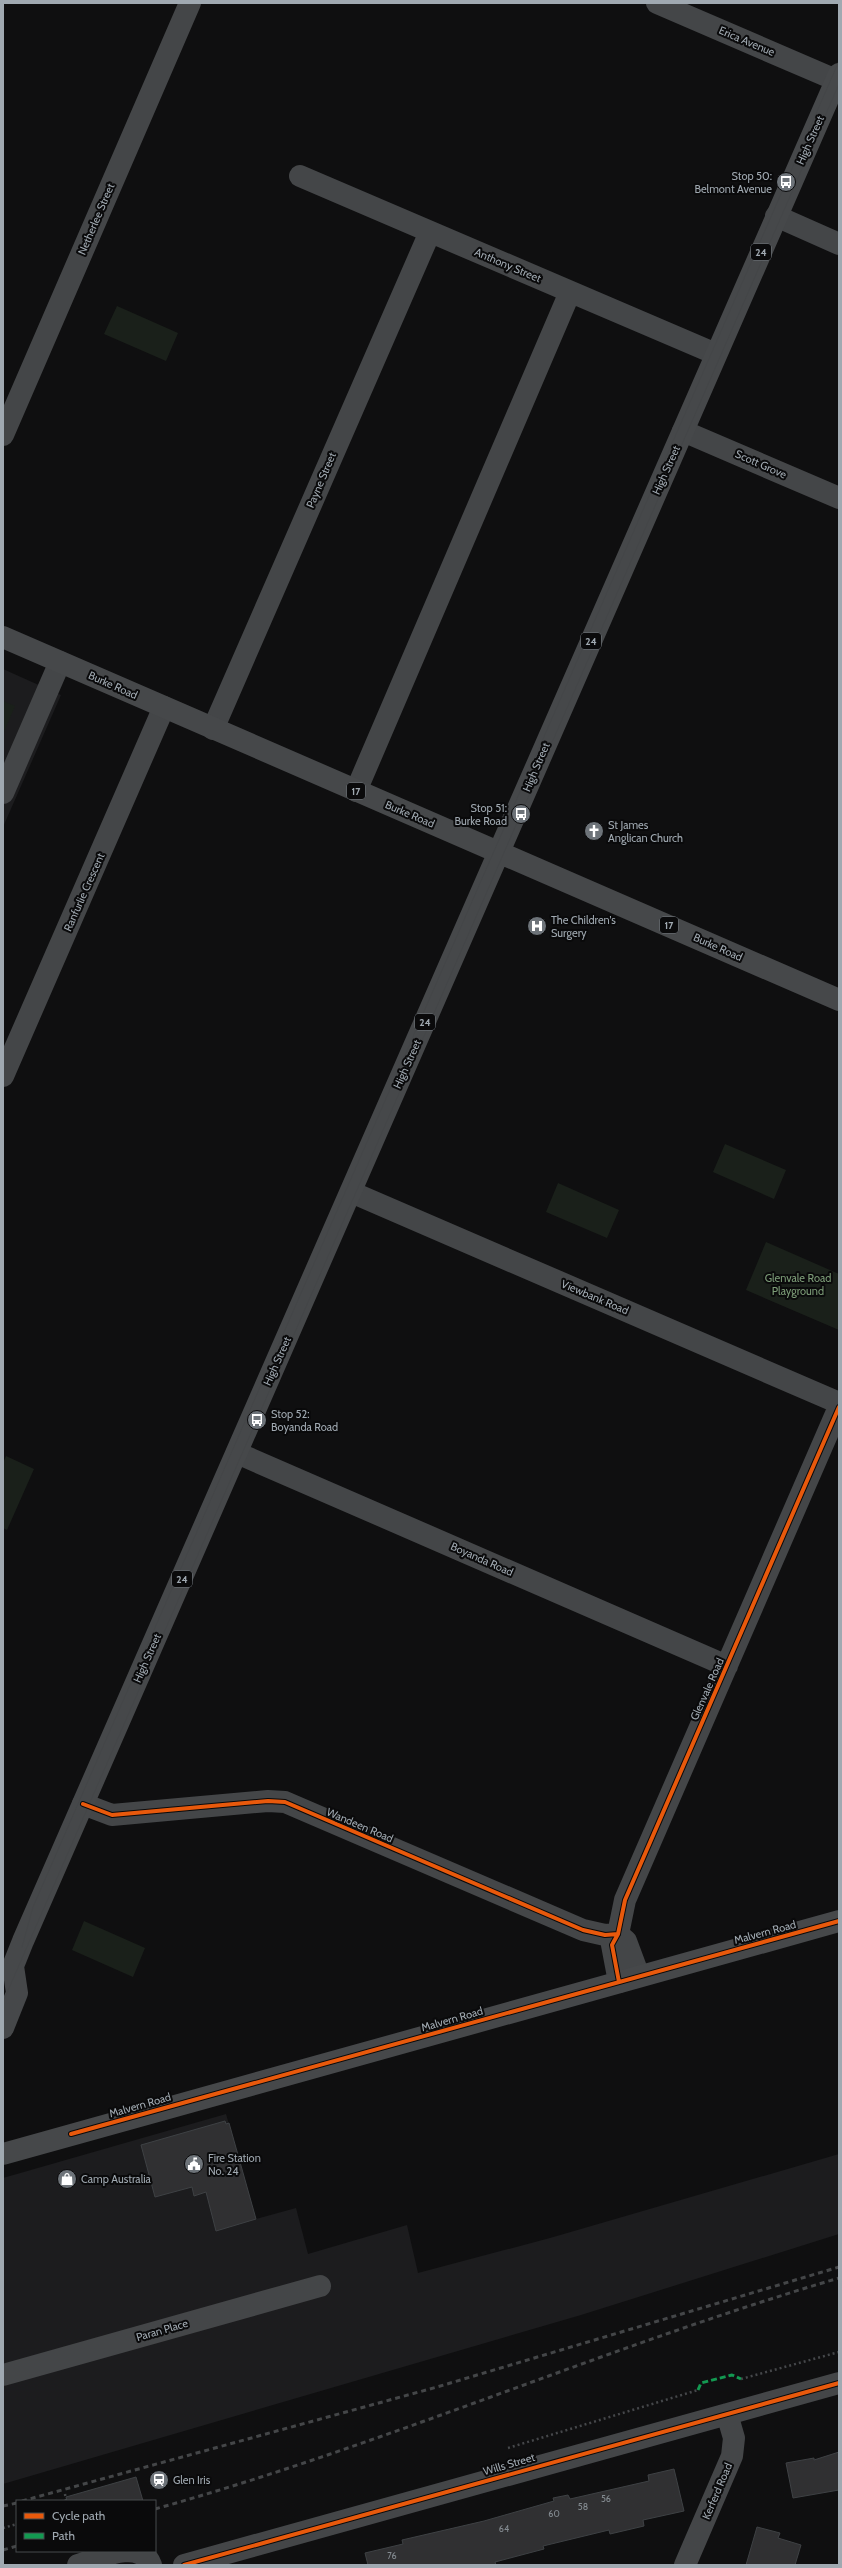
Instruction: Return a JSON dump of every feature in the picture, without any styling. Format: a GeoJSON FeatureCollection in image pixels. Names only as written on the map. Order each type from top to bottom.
{"type":"FeatureCollection","features":[{"type":"Feature","properties":{"kind":"main road","name":"High Street"},"geometry":{"type":"LineString","coordinates":[[3,2028],[17,1993],[8,1970],[83,1804],[237,1453],[838,77]]}},
{"type":"Feature","properties":{"kind":"main road","name":"Burke Road"},"geometry":{"type":"LineString","coordinates":[[3,637],[839,1000]]}},
{"type":"Feature","properties":{"kind":"main road","name":"Malvern Road"},"geometry":{"type":"LineString","coordinates":[[3,2154],[839,1921]]}},
{"type":"Feature","properties":{"kind":"street","name":"Netherlee Street"},"geometry":{"type":"LineString","coordinates":[[3,435],[190,3]]}},
{"type":"Feature","properties":{"kind":"street","name":"Erica Avenue"},"geometry":{"type":"LineString","coordinates":[[657,3],[838,77]]}},
{"type":"Feature","properties":{"kind":"street","name":"Anthony Street"},"geometry":{"type":"LineString","coordinates":[[300,176],[716,354]]}},
{"type":"Feature","properties":{"kind":"street"},"geometry":{"type":"LineString","coordinates":[[776,216],[839,244]]}},
{"type":"Feature","properties":{"kind":"street","name":"Payne Street"},"geometry":{"type":"LineString","coordinates":[[213,729],[430,232]]}},
{"type":"Feature","properties":{"kind":"street"},"geometry":{"type":"LineString","coordinates":[[356,791],[570,292]]}},
{"type":"Feature","properties":{"kind":"street","name":"Scott Grove"},"geometry":{"type":"LineString","coordinates":[[683,430],[839,498]]}},
{"type":"Feature","properties":{"kind":"street"},"geometry":{"type":"LineString","coordinates":[[3,793],[60,662]]}},
{"type":"Feature","properties":{"kind":"street","name":"Ranfurlie Crescent"},"geometry":{"type":"LineString","coordinates":[[3,1076],[164,707]]}},
{"type":"Feature","properties":{"kind":"street","name":"Viewbank Road"},"geometry":{"type":"LineString","coordinates":[[351,1192],[839,1403]]}},
{"type":"Feature","properties":{"kind":"street","name":"Glenvale Road"},"geometry":{"type":"LineString","coordinates":[[618,1934],[625,1900],[839,1407]]}},
{"type":"Feature","properties":{"kind":"street","name":"Boyanda Road"},"geometry":{"type":"LineString","coordinates":[[237,1453],[727,1666]]}},
{"type":"Feature","properties":{"kind":"street","name":"Wandeen Road"},"geometry":{"type":"LineString","coordinates":[[83,1804],[112,1815],[268,1801],[285,1802],[583,1930],[605,1935],[618,1934]]}},
{"type":"Feature","properties":{"kind":"street"},"geometry":{"type":"LineString","coordinates":[[618,1934],[626,1941],[629,1979]]}},
{"type":"Feature","properties":{"kind":"street","name":"Paran Place"},"geometry":{"type":"LineString","coordinates":[[3,2375],[320,2286]]}},
{"type":"Feature","properties":{"kind":"street","name":"Wills Street"},"geometry":{"type":"LineString","coordinates":[[184,2565],[839,2383]]}},
{"type":"Feature","properties":{"kind":"street","name":"Kerferd Road"},"geometry":{"type":"LineString","coordinates":[[685,2565],[732,2456],[734,2438],[727,2414]]}},
{"type":"Feature","properties":{"kind":"street"},"geometry":{"type":"LineString","coordinates":[[78,2565],[124,2552]]}},
{"type":"Feature","properties":{"kind":"street"},"geometry":{"type":"LineString","coordinates":[[132,2552],[141,2554],[151,2565]]}},
{"type":"Feature","properties":{"kind":"path"},"geometry":{"type":"LineString","coordinates":[[741,2379],[839,2352]]}},
{"type":"Feature","properties":{"kind":"path"},"geometry":{"type":"LineString","coordinates":[[508,2448],[698,2390]]}},
{"type":"Feature","properties":{"kind":"path"},"geometry":{"type":"LineString","coordinates":[[65,2494],[66,2500]]}},
{"type":"Feature","properties":{"kind":"path"},"geometry":{"type":"LineString","coordinates":[[3,2528],[16,2524]]}},
{"type":"Feature","properties":{"kind":"shaded area"},"geometry":{"type":"Polygon","coordinates":[[[3,669],[61,695],[3,827],[3,669]]]}},
{"type":"Feature","properties":{"kind":"shaded area"},"geometry":{"type":"Polygon","coordinates":[[[226,2114],[256,2219],[296,2208],[308,2254],[407,2225],[418,2273],[550,2238],[839,2154],[839,2234],[581,2315],[3,2484],[3,2178],[226,2114]]]}},
{"type":"Feature","properties":{"kind":"green space"},"geometry":{"type":"Polygon","coordinates":[[[117,306],[178,333],[166,361],[104,334],[117,306]]]}},
{"type":"Feature","properties":{"kind":"green space"},"geometry":{"type":"Polygon","coordinates":[[[3,701],[15,706],[3,734],[3,701]]]}},
{"type":"Feature","properties":{"kind":"green space"},"geometry":{"type":"Polygon","coordinates":[[[725,1144],[786,1170],[774,1199],[713,1172],[725,1144]]]}},
{"type":"Feature","properties":{"kind":"green space"},"geometry":{"type":"Polygon","coordinates":[[[558,1183],[619,1210],[607,1238],[546,1212],[558,1183]]]}},
{"type":"Feature","properties":{"kind":"green space","name":"Glenvale Road Playground"},"geometry":{"type":"Polygon","coordinates":[[[766,1242],[839,1274],[839,1330],[746,1290],[766,1242]]]}},
{"type":"Feature","properties":{"kind":"green space"},"geometry":{"type":"Polygon","coordinates":[[[6,1456],[34,1469],[7,1530],[3,1528],[3,1463],[6,1456]]]}},
{"type":"Feature","properties":{"kind":"green space"},"geometry":{"type":"Polygon","coordinates":[[[84,1921],[145,1948],[133,1977],[72,1950],[84,1921]]]}},
{"type":"Feature","properties":{"kind":"building","name":"Fire Station No. 24"},"geometry":{"type":"Polygon","coordinates":[[[225,2121],[226,2124],[229,2123],[256,2219],[216,2231],[206,2192],[194,2196],[192,2187],[155,2197],[141,2145],[225,2121]]]}},
{"type":"Feature","properties":{"kind":"building"},"geometry":{"type":"Polygon","coordinates":[[[839,2452],[839,2490],[793,2498],[786,2463],[814,2458],[814,2460],[839,2452]]]}},
{"type":"Feature","properties":{"kind":"building"},"geometry":{"type":"Polygon","coordinates":[[[674,2469],[684,2511],[643,2520],[644,2526],[610,2534],[609,2530],[543,2546],[544,2549],[495,2562],[496,2565],[368,2565],[365,2553],[403,2544],[402,2540],[484,2521],[554,2501],[553,2498],[568,2495],[570,2499],[649,2481],[648,2475],[674,2469]]]}},
{"type":"Feature","properties":{"kind":"building"},"geometry":{"type":"Polygon","coordinates":[[[136,2477],[143,2500],[67,2500],[66,2497],[136,2477]]]}},
{"type":"Feature","properties":{"kind":"building"},"geometry":{"type":"Polygon","coordinates":[[[757,2527],[780,2533],[778,2538],[801,2545],[795,2565],[746,2565],[757,2527]]]}},
{"type":"Feature","properties":{"kind":"tram line"},"geometry":{"type":"LineString","coordinates":[[22,1947],[33,1907],[839,61]]}},
{"type":"Feature","properties":{"kind":"tram line"},"geometry":{"type":"LineString","coordinates":[[3,2002],[839,84]]}},
{"type":"Feature","properties":{"kind":"railway"},"geometry":{"type":"LineString","coordinates":[[26,2500],[437,2387],[839,2267]]}},
{"type":"Feature","properties":{"kind":"railway"},"geometry":{"type":"LineString","coordinates":[[156,2509],[242,2483],[327,2455],[667,2334],[839,2278]]}},
{"type":"Feature","properties":{"kind":"railway"},"geometry":{"type":"LineString","coordinates":[[3,2506],[16,2503]]}},
{"type":"Feature","properties":{"kind":"railway"},"geometry":{"type":"LineString","coordinates":[[3,2550],[16,2546]]}},
{"type":"Feature","properties":{"kind":"marked path"},"geometry":{"type":"LineString","coordinates":[[698,2390],[701,2383],[732,2375],[741,2379]]}},
{"type":"Feature","properties":{"kind":"cycle path"},"geometry":{"type":"LineString","coordinates":[[619,1982],[612,1945],[618,1934],[625,1900],[839,1407]]}},
{"type":"Feature","properties":{"kind":"cycle path"},"geometry":{"type":"LineString","coordinates":[[83,1804],[112,1815],[268,1801],[285,1802],[583,1930],[605,1935],[618,1934]]}},
{"type":"Feature","properties":{"kind":"cycle path"},"geometry":{"type":"LineString","coordinates":[[71,2134],[839,1921]]}},
{"type":"Feature","properties":{"kind":"cycle path"},"geometry":{"type":"LineString","coordinates":[[184,2565],[839,2383]]}},
{"type":"Feature","properties":{"kind":"place","name":"Stop 50: Belmont Avenue"},"geometry":{"type":"Point","coordinates":[786,182]}},
{"type":"Feature","properties":{"kind":"place","name":"Stop 51: Burke Road"},"geometry":{"type":"Point","coordinates":[521,814]}},
{"type":"Feature","properties":{"kind":"place","name":"St James Anglican Church"},"geometry":{"type":"Point","coordinates":[594,831]}},
{"type":"Feature","properties":{"kind":"place","name":"The Children's Surgery"},"geometry":{"type":"Point","coordinates":[537,926]}},
{"type":"Feature","properties":{"kind":"place","name":"Stop 52: Boyanda Road"},"geometry":{"type":"Point","coordinates":[257,1420]}},
{"type":"Feature","properties":{"kind":"place","name":"Fire Station No. 24"},"geometry":{"type":"Point","coordinates":[194,2164]}},
{"type":"Feature","properties":{"kind":"place","name":"Camp Australia"},"geometry":{"type":"Point","coordinates":[67,2179]}},
{"type":"Feature","properties":{"kind":"place","name":"Glen Iris"},"geometry":{"type":"Point","coordinates":[159,2480]}}]}
